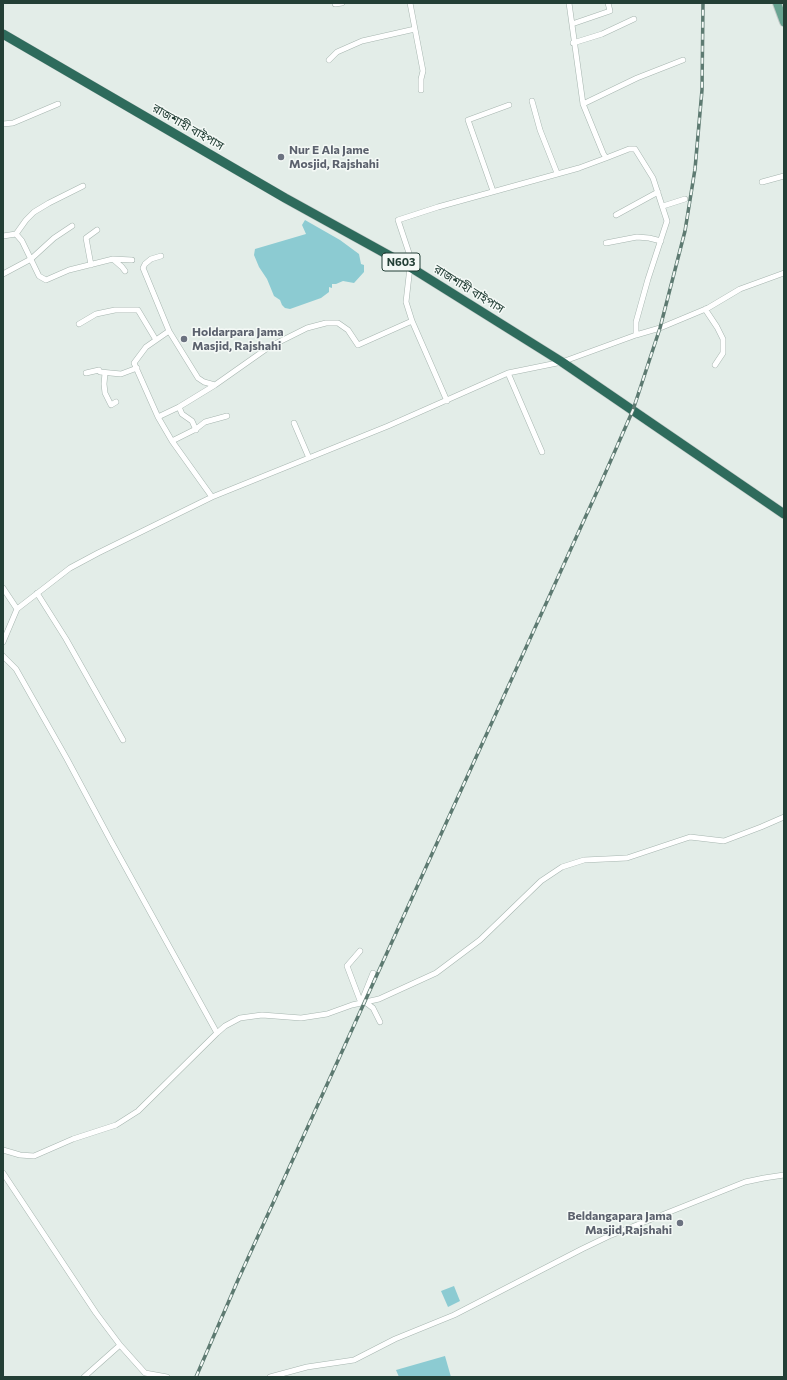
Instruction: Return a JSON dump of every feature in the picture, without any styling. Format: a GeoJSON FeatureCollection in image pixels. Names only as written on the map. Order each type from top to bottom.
{"type":"FeatureCollection","features":[{"type":"Feature","properties":{"kind":"highway","name":"রাজশাহী বাইপাস"},"geometry":{"type":"LineString","coordinates":[[3,34],[285,198],[410,267],[562,362],[784,514]]}},
{"type":"Feature","properties":{"kind":"main road"},"geometry":{"type":"LineString","coordinates":[[777,3],[784,22]]}},
{"type":"Feature","properties":{"kind":"main road"},"geometry":{"type":"LineString","coordinates":[[783,3],[784,7]]}},
{"type":"Feature","properties":{"kind":"street"},"geometry":{"type":"LineString","coordinates":[[335,4],[342,3]]}},
{"type":"Feature","properties":{"kind":"street"},"geometry":{"type":"LineString","coordinates":[[410,3],[423,71],[421,90]]}},
{"type":"Feature","properties":{"kind":"street"},"geometry":{"type":"LineString","coordinates":[[569,3],[573,43],[583,104],[606,158]]}},
{"type":"Feature","properties":{"kind":"street"},"geometry":{"type":"LineString","coordinates":[[572,24],[610,11],[608,3]]}},
{"type":"Feature","properties":{"kind":"street"},"geometry":{"type":"LineString","coordinates":[[573,43],[602,34],[634,19]]}},
{"type":"Feature","properties":{"kind":"street"},"geometry":{"type":"LineString","coordinates":[[329,60],[337,52],[362,41],[415,29]]}},
{"type":"Feature","properties":{"kind":"street"},"geometry":{"type":"LineString","coordinates":[[583,104],[637,78],[683,60]]}},
{"type":"Feature","properties":{"kind":"street"},"geometry":{"type":"LineString","coordinates":[[532,101],[540,130],[558,173]]}},
{"type":"Feature","properties":{"kind":"street"},"geometry":{"type":"LineString","coordinates":[[3,124],[13,123],[58,104]]}},
{"type":"Feature","properties":{"kind":"street"},"geometry":{"type":"LineString","coordinates":[[493,191],[468,120],[508,105]]}},
{"type":"Feature","properties":{"kind":"street"},"geometry":{"type":"LineString","coordinates":[[447,401],[412,321],[406,302],[410,256],[398,220],[425,210],[579,168],[629,150],[635,150],[650,173],[663,206],[667,221],[636,322],[636,335]]}},
{"type":"Feature","properties":{"kind":"street"},"geometry":{"type":"LineString","coordinates":[[762,182],[784,176]]}},
{"type":"Feature","properties":{"kind":"street"},"geometry":{"type":"LineString","coordinates":[[3,236],[16,234],[34,212],[48,203],[83,186]]}},
{"type":"Feature","properties":{"kind":"street"},"geometry":{"type":"LineString","coordinates":[[616,215],[658,192]]}},
{"type":"Feature","properties":{"kind":"street"},"geometry":{"type":"LineString","coordinates":[[663,206],[685,198]]}},
{"type":"Feature","properties":{"kind":"street"},"geometry":{"type":"LineString","coordinates":[[3,274],[31,259],[54,238],[72,226]]}},
{"type":"Feature","properties":{"kind":"street"},"geometry":{"type":"LineString","coordinates":[[91,265],[86,238],[97,230]]}},
{"type":"Feature","properties":{"kind":"street"},"geometry":{"type":"LineString","coordinates":[[16,234],[22,242],[39,276],[46,280],[69,270],[113,259],[132,260]]}},
{"type":"Feature","properties":{"kind":"street"},"geometry":{"type":"LineString","coordinates":[[606,243],[637,237],[661,241]]}},
{"type":"Feature","properties":{"kind":"street"},"geometry":{"type":"LineString","coordinates":[[160,256],[145,264],[143,268],[168,331],[198,378],[204,382],[215,385]]}},
{"type":"Feature","properties":{"kind":"street"},"geometry":{"type":"LineString","coordinates":[[113,259],[122,266],[125,271]]}},
{"type":"Feature","properties":{"kind":"street"},"geometry":{"type":"LineString","coordinates":[[3,642],[17,609],[77,564],[212,497],[447,401],[508,373],[562,362],[636,335],[660,328],[705,309],[740,289],[784,273]]}},
{"type":"Feature","properties":{"kind":"street"},"geometry":{"type":"LineString","coordinates":[[705,309],[723,339],[723,352],[715,365]]}},
{"type":"Feature","properties":{"kind":"street"},"geometry":{"type":"LineString","coordinates":[[79,324],[96,314],[115,310],[138,310],[156,340]]}},
{"type":"Feature","properties":{"kind":"street"},"geometry":{"type":"LineString","coordinates":[[158,417],[179,407],[215,385],[269,347],[307,328],[338,323],[348,330],[358,345],[412,321]]}},
{"type":"Feature","properties":{"kind":"street"},"geometry":{"type":"LineString","coordinates":[[168,331],[146,347],[134,362],[158,417],[172,441],[212,497]]}},
{"type":"Feature","properties":{"kind":"street"},"geometry":{"type":"LineString","coordinates":[[86,373],[99,370],[100,372],[105,373],[121,374],[137,368]]}},
{"type":"Feature","properties":{"kind":"street"},"geometry":{"type":"LineString","coordinates":[[105,373],[105,393],[110,405],[116,402]]}},
{"type":"Feature","properties":{"kind":"street"},"geometry":{"type":"LineString","coordinates":[[508,373],[542,452]]}},
{"type":"Feature","properties":{"kind":"street"},"geometry":{"type":"LineString","coordinates":[[179,407],[182,414],[192,421],[196,430]]}},
{"type":"Feature","properties":{"kind":"street"},"geometry":{"type":"LineString","coordinates":[[172,441],[196,430],[205,422],[227,416]]}},
{"type":"Feature","properties":{"kind":"street"},"geometry":{"type":"LineString","coordinates":[[294,423],[309,458]]}},
{"type":"Feature","properties":{"kind":"street"},"geometry":{"type":"LineString","coordinates":[[3,588],[17,609]]}},
{"type":"Feature","properties":{"kind":"street"},"geometry":{"type":"LineString","coordinates":[[37,593],[70,646],[123,740]]}},
{"type":"Feature","properties":{"kind":"street"},"geometry":{"type":"LineString","coordinates":[[3,656],[16,669],[68,758],[112,844],[217,1033]]}},
{"type":"Feature","properties":{"kind":"street"},"geometry":{"type":"LineString","coordinates":[[3,1150],[20,1155],[34,1156],[73,1139],[116,1125],[138,1110],[225,1026],[240,1018],[262,1015],[301,1018],[327,1014],[352,1005],[379,999],[436,973],[480,940],[541,880],[562,867],[584,860],[627,858],[690,837],[724,841],[784,817]]}},
{"type":"Feature","properties":{"kind":"street"},"geometry":{"type":"LineString","coordinates":[[360,951],[347,966],[363,1003],[373,1008],[380,1022]]}},
{"type":"Feature","properties":{"kind":"street"},"geometry":{"type":"LineString","coordinates":[[363,1003],[373,973]]}},
{"type":"Feature","properties":{"kind":"street"},"geometry":{"type":"LineString","coordinates":[[3,1173],[96,1313],[120,1344],[145,1373],[167,1377]]}},
{"type":"Feature","properties":{"kind":"street"},"geometry":{"type":"LineString","coordinates":[[270,1377],[307,1368],[354,1360],[394,1339],[454,1315],[609,1236],[745,1182],[784,1175]]}},
{"type":"Feature","properties":{"kind":"street"},"geometry":{"type":"LineString","coordinates":[[84,1377],[120,1344]]}},
{"type":"Feature","properties":{"kind":"water"},"geometry":{"type":"Polygon","coordinates":[[[305,220],[340,240],[359,254],[361,264],[364,265],[364,272],[354,283],[343,281],[332,284],[332,288],[329,287],[329,292],[321,298],[290,309],[285,308],[280,300],[274,296],[254,255],[255,249],[306,234],[302,225],[305,220]]]}},
{"type":"Feature","properties":{"kind":"water"},"geometry":{"type":"Polygon","coordinates":[[[454,1286],[460,1301],[448,1307],[441,1291],[454,1286]]]}},
{"type":"Feature","properties":{"kind":"water"},"geometry":{"type":"Polygon","coordinates":[[[445,1356],[451,1377],[399,1377],[396,1370],[445,1356]]]}},
{"type":"Feature","properties":{"kind":"railway"},"geometry":{"type":"LineString","coordinates":[[196,1377],[238,1280],[633,410],[660,328],[685,231],[695,169],[702,90],[703,3]]}},
{"type":"Feature","properties":{"kind":"place","name":"Nur E Ala Jame Mosjid, Rajshahi"},"geometry":{"type":"Point","coordinates":[281,157]}},
{"type":"Feature","properties":{"kind":"place","name":"Holdarpara Jama Masjid, Rajshahi"},"geometry":{"type":"Point","coordinates":[184,339]}},
{"type":"Feature","properties":{"kind":"place","name":"Beldangapara Jama Masjid,Rajshahi"},"geometry":{"type":"Point","coordinates":[680,1223]}}]}
